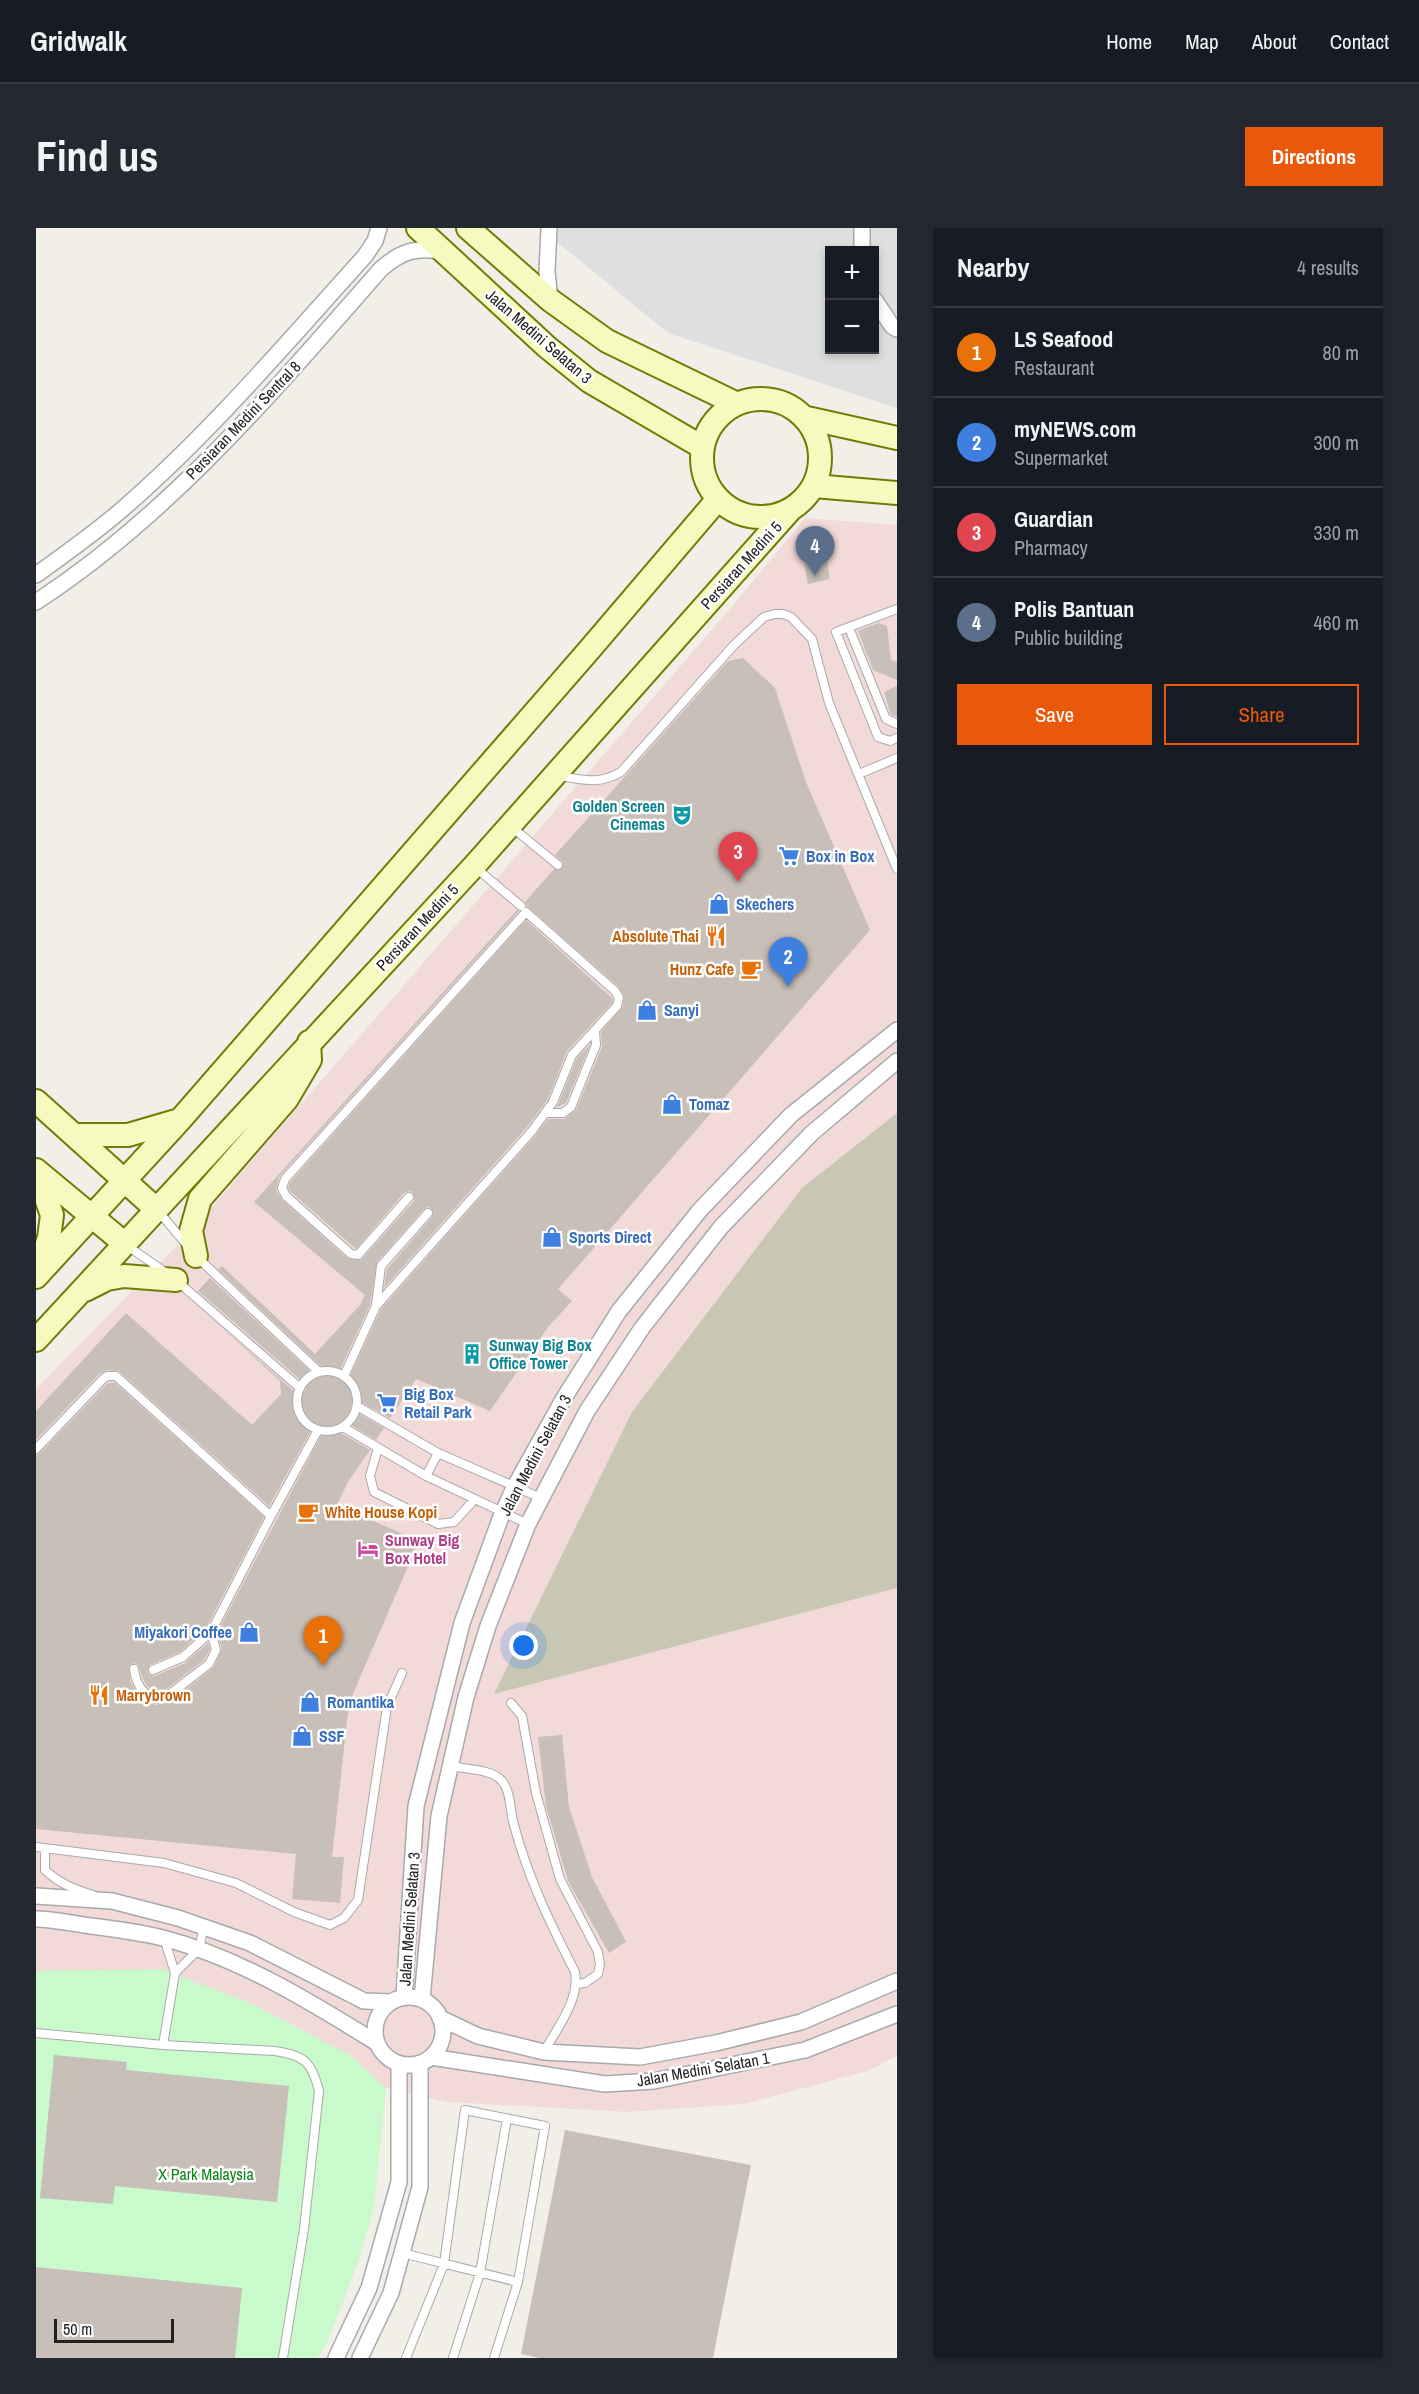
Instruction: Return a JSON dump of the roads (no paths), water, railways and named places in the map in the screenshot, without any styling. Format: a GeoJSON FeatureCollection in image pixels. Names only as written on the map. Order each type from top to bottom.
{"type":"FeatureCollection","features":[{"type":"Feature","properties":{"kind":"street","name":"Persiaran Medini Sentral 8"},"geometry":{"type":"LineString","coordinates":[[36,575],[125,506],[181,453],[254,379],[364,256],[375,242],[379,228]]}},
{"type":"Feature","properties":{"kind":"street","name":"Jalan Medini Selatan 3"},"geometry":{"type":"LineString","coordinates":[[418,228],[547,346],[589,381],[702,447]]}},
{"type":"Feature","properties":{"kind":"street"},"geometry":{"type":"LineString","coordinates":[[468,228],[550,300],[607,341],[735,403]]}},
{"type":"Feature","properties":{"kind":"street"},"geometry":{"type":"LineString","coordinates":[[549,228],[547,272],[550,300]]}},
{"type":"Feature","properties":{"kind":"street"},"geometry":{"type":"LineString","coordinates":[[862,228],[862,246]]}},
{"type":"Feature","properties":{"kind":"street","name":"Persiaran Medini Sentral 8"},"geometry":{"type":"LineString","coordinates":[[36,602],[141,523],[270,394],[381,269],[395,257],[412,249],[446,252]]}},
{"type":"Feature","properties":{"kind":"street"},"geometry":{"type":"LineString","coordinates":[[875,300],[892,326],[897,329]]}},
{"type":"Feature","properties":{"kind":"street"},"geometry":{"type":"LineString","coordinates":[[807,418],[820,450],[820,466],[814,486],[808,495],[791,509],[772,516],[747,515],[726,507],[718,499],[705,476],[701,456],[702,447],[714,423],[735,403],[746,399],[771,400],[807,418],[897,438]]}},
{"type":"Feature","properties":{"kind":"street"},"geometry":{"type":"LineString","coordinates":[[814,486],[897,493]]}},
{"type":"Feature","properties":{"kind":"street"},"geometry":{"type":"LineString","coordinates":[[36,1275],[180,1120],[583,658],[718,499]]}},
{"type":"Feature","properties":{"kind":"street","name":"Persiaran Medini 5"},"geometry":{"type":"LineString","coordinates":[[36,1340],[474,866],[791,509]]}},
{"type":"Feature","properties":{"kind":"street","name":"Jalan Medini Selatan 3"},"geometry":{"type":"LineString","coordinates":[[397,1999],[416,1806],[462,1623],[502,1514],[515,1486],[564,1398],[619,1311],[700,1210],[791,1115],[897,1030]]}},
{"type":"Feature","properties":{"kind":"street"},"geometry":{"type":"LineString","coordinates":[[196,1256],[191,1231],[200,1199],[287,1099],[310,1060],[309,1042]]}},
{"type":"Feature","properties":{"kind":"street","name":"Jalan Medini Selatan 3"},"geometry":{"type":"LineString","coordinates":[[422,1999],[439,1816],[466,1697],[488,1626],[528,1524],[541,1498],[587,1411],[636,1337],[722,1227],[812,1132],[897,1061]]}},
{"type":"Feature","properties":{"kind":"street"},"geometry":{"type":"LineString","coordinates":[[36,1101],[156,1209]]}},
{"type":"Feature","properties":{"kind":"street"},"geometry":{"type":"LineString","coordinates":[[75,1135],[128,1135],[180,1120]]}},
{"type":"Feature","properties":{"kind":"street"},"geometry":{"type":"LineString","coordinates":[[36,1170],[124,1243]]}},
{"type":"Feature","properties":{"kind":"street"},"geometry":{"type":"LineString","coordinates":[[36,1170],[52,1215],[48,1238],[36,1275]]}},
{"type":"Feature","properties":{"kind":"street"},"geometry":{"type":"LineString","coordinates":[[78,1293],[107,1279],[124,1276],[176,1280]]}},
{"type":"Feature","properties":{"kind":"street"},"geometry":{"type":"LineString","coordinates":[[36,1896],[111,1901],[204,1926],[250,1943],[364,2001],[397,1999],[422,1999],[433,2006],[440,2018],[442,2038],[440,2046],[426,2060],[399,2064],[386,2057],[377,2043],[374,2030],[377,2017],[397,1999]]}},
{"type":"Feature","properties":{"kind":"street"},"geometry":{"type":"LineString","coordinates":[[36,1919],[129,1931],[164,1938],[199,1949],[240,1966],[334,2016],[377,2043]]}},
{"type":"Feature","properties":{"kind":"street","name":"Jalan Medini Selatan 1"},"geometry":{"type":"LineString","coordinates":[[440,2018],[478,2036],[544,2052],[640,2057],[716,2043],[801,2022],[897,1981]]}},
{"type":"Feature","properties":{"kind":"street","name":"Jalan Medini Selatan 1"},"geometry":{"type":"LineString","coordinates":[[426,2060],[605,2084],[654,2081],[805,2050],[897,2014]]}},
{"type":"Feature","properties":{"kind":"street"},"geometry":{"type":"LineString","coordinates":[[360,2358],[391,2293],[420,2187],[426,2060]]}},
{"type":"Feature","properties":{"kind":"street"},"geometry":{"type":"LineString","coordinates":[[336,2358],[369,2288],[399,2182],[399,2064]]}},
{"type":"Feature","properties":{"kind":"street"},"geometry":{"type":"LineString","coordinates":[[369,2288],[377,2287],[386,2281],[400,2260]]}},
{"type":"Feature","properties":{"kind":"lane"},"geometry":{"type":"LineString","coordinates":[[894,740],[878,737],[836,632],[897,609]]}},
{"type":"Feature","properties":{"kind":"lane"},"geometry":{"type":"LineString","coordinates":[[553,775],[596,781],[621,772],[734,645],[764,617],[783,614],[791,617],[812,639],[829,702],[897,869]]}},
{"type":"Feature","properties":{"kind":"lane"},"geometry":{"type":"LineString","coordinates":[[849,628],[886,719],[897,724]]}},
{"type":"Feature","properties":{"kind":"lane"},"geometry":{"type":"LineString","coordinates":[[859,774],[897,758]]}},
{"type":"Feature","properties":{"kind":"lane"},"geometry":{"type":"LineString","coordinates":[[510,825],[558,865]]}},
{"type":"Feature","properties":{"kind":"lane"},"geometry":{"type":"LineString","coordinates":[[474,866],[521,906]]}},
{"type":"Feature","properties":{"kind":"lane"},"geometry":{"type":"LineString","coordinates":[[344,1376],[376,1306],[545,1113],[553,1102],[572,1055],[617,1006],[617,994],[526,912],[285,1179],[282,1188],[286,1196],[351,1254],[358,1255],[409,1197]]}},
{"type":"Feature","properties":{"kind":"lane"},"geometry":{"type":"LineString","coordinates":[[545,1113],[562,1113],[571,1107],[596,1045],[594,1030]]}},
{"type":"Feature","properties":{"kind":"lane"},"geometry":{"type":"LineString","coordinates":[[156,1209],[196,1256],[319,1372]]}},
{"type":"Feature","properties":{"kind":"lane"},"geometry":{"type":"LineString","coordinates":[[376,1306],[381,1266],[428,1213]]}},
{"type":"Feature","properties":{"kind":"lane"},"geometry":{"type":"LineString","coordinates":[[124,1243],[176,1280],[300,1389]]}},
{"type":"Feature","properties":{"kind":"lane"},"geometry":{"type":"LineString","coordinates":[[319,1372],[336,1372],[344,1376],[355,1389],[357,1406],[354,1414],[343,1427],[335,1430],[318,1430],[311,1426],[300,1413],[297,1405],[300,1389],[305,1381],[319,1372]]}},
{"type":"Feature","properties":{"kind":"lane"},"geometry":{"type":"LineString","coordinates":[[36,1449],[103,1379],[107,1376],[116,1376],[271,1516]]}},
{"type":"Feature","properties":{"kind":"lane"},"geometry":{"type":"LineString","coordinates":[[357,1406],[438,1453],[541,1498]]}},
{"type":"Feature","properties":{"kind":"lane"},"geometry":{"type":"LineString","coordinates":[[343,1427],[426,1476],[502,1514],[528,1524]]}},
{"type":"Feature","properties":{"kind":"lane"},"geometry":{"type":"LineString","coordinates":[[153,1670],[183,1656],[211,1632],[318,1430]]}},
{"type":"Feature","properties":{"kind":"lane"},"geometry":{"type":"LineString","coordinates":[[378,1448],[370,1476],[374,1492],[438,1524],[454,1522],[474,1500]]}},
{"type":"Feature","properties":{"kind":"lane"},"geometry":{"type":"LineString","coordinates":[[426,1476],[438,1453]]}},
{"type":"Feature","properties":{"kind":"lane"},"geometry":{"type":"LineString","coordinates":[[134,1669],[135,1681],[144,1693],[154,1700],[166,1698],[209,1664],[216,1650],[211,1632]]}},
{"type":"Feature","properties":{"kind":"lane"},"geometry":{"type":"LineString","coordinates":[[36,1847],[164,1863],[236,1883],[294,1912],[330,1924],[344,1918],[358,1900],[387,1707],[402,1673]]}},
{"type":"Feature","properties":{"kind":"lane"},"geometry":{"type":"LineString","coordinates":[[512,1703],[522,1716],[536,1793],[560,1879],[598,1952],[600,1965],[598,1974],[587,1982],[577,1984]]}},
{"type":"Feature","properties":{"kind":"lane"},"geometry":{"type":"LineString","coordinates":[[450,1766],[490,1774],[498,1777],[506,1786],[514,1824],[539,1901],[576,1972],[577,1984],[573,1997],[544,2052]]}},
{"type":"Feature","properties":{"kind":"lane"},"geometry":{"type":"LineString","coordinates":[[45,1848],[45,1870],[57,1881],[67,1887],[111,1901]]}},
{"type":"Feature","properties":{"kind":"lane"},"geometry":{"type":"LineString","coordinates":[[175,1973],[199,1949],[204,1926]]}},
{"type":"Feature","properties":{"kind":"lane"},"geometry":{"type":"LineString","coordinates":[[163,2045],[175,1973],[164,1938]]}},
{"type":"Feature","properties":{"kind":"lane"},"geometry":{"type":"LineString","coordinates":[[36,2032],[163,2045],[291,2053],[307,2061],[319,2091],[304,2229],[283,2358]]}},
{"type":"Feature","properties":{"kind":"lane"},"geometry":{"type":"LineString","coordinates":[[406,2358],[444,2264],[465,2109],[545,2126],[518,2282],[494,2358]]}},
{"type":"Feature","properties":{"kind":"lane"},"geometry":{"type":"LineString","coordinates":[[453,2358],[480,2273],[507,2119]]}},
{"type":"Feature","properties":{"kind":"lane"},"geometry":{"type":"LineString","coordinates":[[400,2260],[444,2264],[518,2282]]}},
{"type":"Feature","properties":{"kind":"place","name":"Polis Bantuan"},"geometry":{"type":"Point","coordinates":[815,576]}},
{"type":"Feature","properties":{"kind":"place","name":"Golden Screen Cinemas"},"geometry":{"type":"Point","coordinates":[682,815]}},
{"type":"Feature","properties":{"kind":"place","name":"Box in Box"},"geometry":{"type":"Point","coordinates":[789,856]}},
{"type":"Feature","properties":{"kind":"place","name":"Guardian"},"geometry":{"type":"Point","coordinates":[738,882]}},
{"type":"Feature","properties":{"kind":"place","name":"Skechers"},"geometry":{"type":"Point","coordinates":[719,904]}},
{"type":"Feature","properties":{"kind":"place","name":"Absolute Thai"},"geometry":{"type":"Point","coordinates":[716,936]}},
{"type":"Feature","properties":{"kind":"place","name":"Hunz Cafe"},"geometry":{"type":"Point","coordinates":[751,969]}},
{"type":"Feature","properties":{"kind":"place","name":"myNEWS.com"},"geometry":{"type":"Point","coordinates":[788,987]}},
{"type":"Feature","properties":{"kind":"place","name":"Sanyi"},"geometry":{"type":"Point","coordinates":[647,1010]}},
{"type":"Feature","properties":{"kind":"place","name":"Tomaz"},"geometry":{"type":"Point","coordinates":[672,1104]}},
{"type":"Feature","properties":{"kind":"place","name":"Sports Direct"},"geometry":{"type":"Point","coordinates":[552,1237]}},
{"type":"Feature","properties":{"kind":"place","name":"Sunway Big Box Office Tower"},"geometry":{"type":"Point","coordinates":[472,1354]}},
{"type":"Feature","properties":{"kind":"place","name":"Big Box Retail Park"},"geometry":{"type":"Point","coordinates":[387,1403]}},
{"type":"Feature","properties":{"kind":"place","name":"White House Kopi"},"geometry":{"type":"Point","coordinates":[308,1512]}},
{"type":"Feature","properties":{"kind":"place","name":"Sunway Big Box Hotel"},"geometry":{"type":"Point","coordinates":[368,1549]}},
{"type":"Feature","properties":{"kind":"place","name":"Miyakori Coffee"},"geometry":{"type":"Point","coordinates":[249,1632]}},
{"type":"Feature","properties":{"kind":"place","name":"LS Seafood"},"geometry":{"type":"Point","coordinates":[323,1666]}},
{"type":"Feature","properties":{"kind":"place","name":"Marrybrown"},"geometry":{"type":"Point","coordinates":[99,1695]}},
{"type":"Feature","properties":{"kind":"place","name":"Romantika"},"geometry":{"type":"Point","coordinates":[310,1702]}},
{"type":"Feature","properties":{"kind":"place","name":"SSF"},"geometry":{"type":"Point","coordinates":[302,1736]}},
{"type":"Feature","properties":{"kind":"park label","name":"X Park Malaysia"},"geometry":{"type":"Point","coordinates":[206,2174]}}]}
